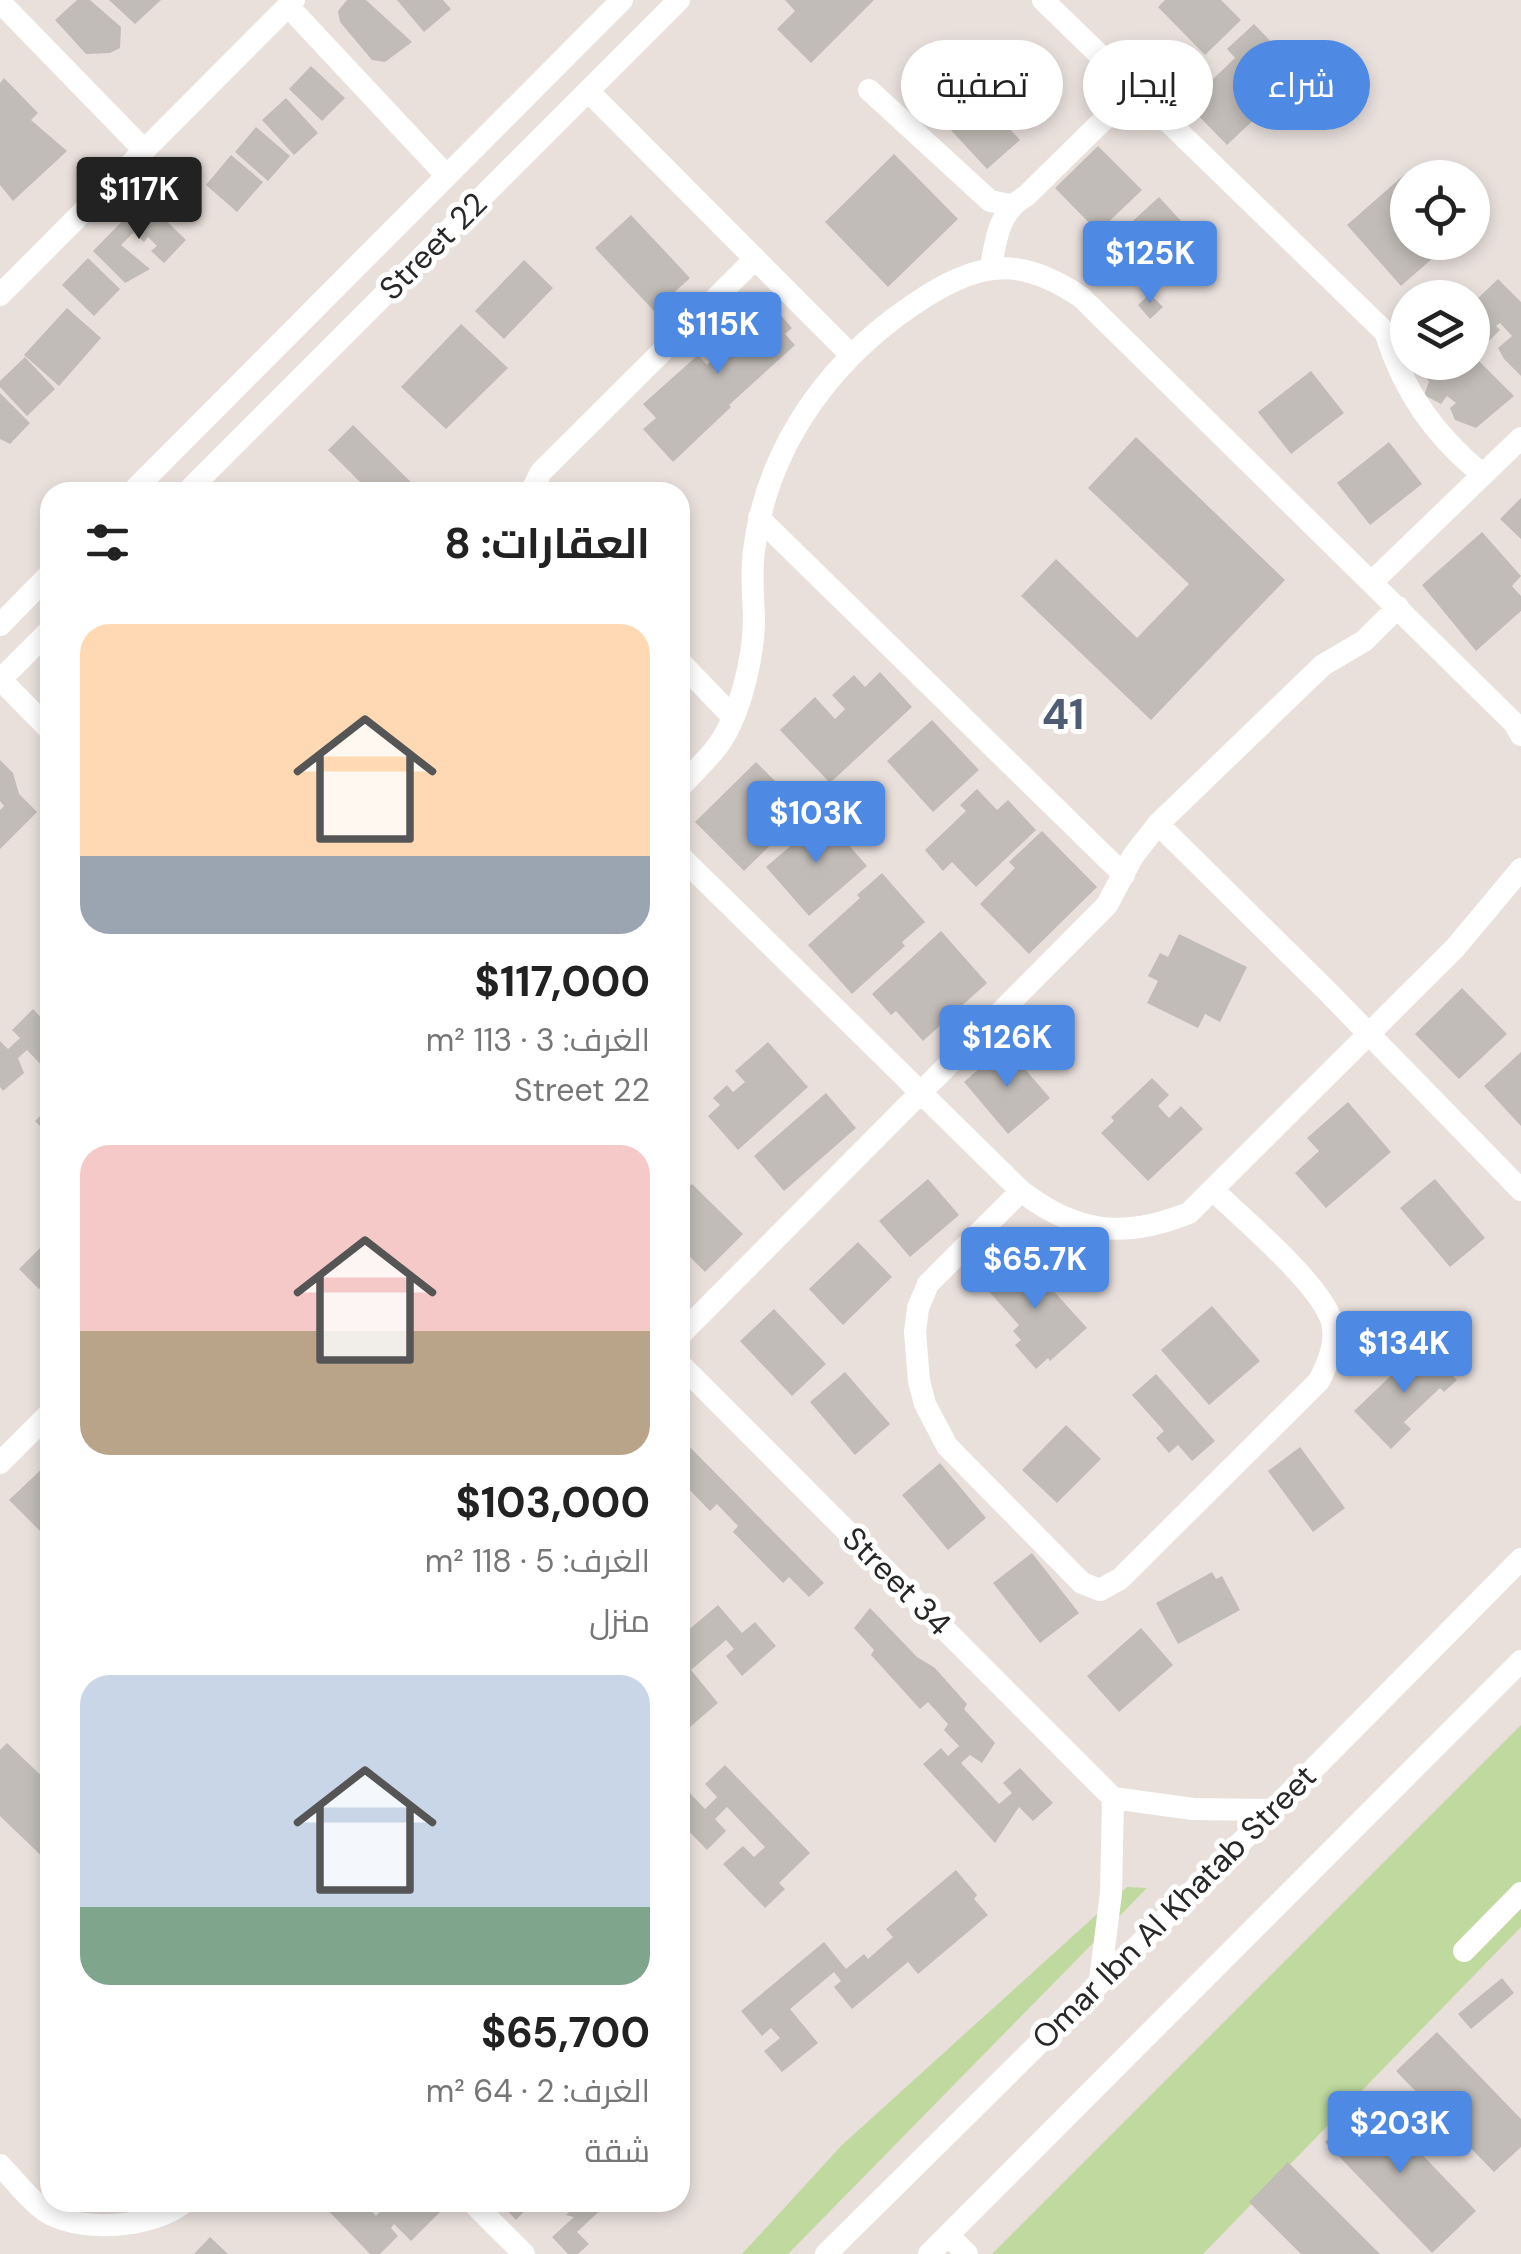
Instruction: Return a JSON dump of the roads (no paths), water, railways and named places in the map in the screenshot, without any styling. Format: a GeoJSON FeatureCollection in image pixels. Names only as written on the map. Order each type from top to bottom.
{"type":"FeatureCollection","features":[{"type":"Feature","properties":{"kind":"street","name":"Street 22"},"geometry":{"type":"LineString","coordinates":[[197,482],[679,0]]}},
{"type":"Feature","properties":{"kind":"street"},"geometry":{"type":"LineString","coordinates":[[1043,0],[1083,40]]}},
{"type":"Feature","properties":{"kind":"street"},"geometry":{"type":"LineString","coordinates":[[0,2],[144,150]]}},
{"type":"Feature","properties":{"kind":"street","name":"Street 22"},"geometry":{"type":"LineString","coordinates":[[142,482],[616,2]]}},
{"type":"Feature","properties":{"kind":"street"},"geometry":{"type":"LineString","coordinates":[[0,295],[290,3],[447,176]]}},
{"type":"Feature","properties":{"kind":"street"},"geometry":{"type":"LineString","coordinates":[[588,90],[850,354]]}},
{"type":"Feature","properties":{"kind":"street"},"geometry":{"type":"LineString","coordinates":[[870,90],[990,202],[1010,205],[1026,196],[1093,130]]}},
{"type":"Feature","properties":{"kind":"street"},"geometry":{"type":"LineString","coordinates":[[1174,130],[1384,332],[1412,398],[1456,453],[1483,474]]}},
{"type":"Feature","properties":{"kind":"street"},"geometry":{"type":"LineString","coordinates":[[991,267],[996,240],[1010,205]]}},
{"type":"Feature","properties":{"kind":"street"},"geometry":{"type":"LineString","coordinates":[[536,482],[541,472],[755,259]]}},
{"type":"Feature","properties":{"kind":"street"},"geometry":{"type":"LineString","coordinates":[[690,776],[719,745],[752,651],[753,554],[772,474],[787,441],[850,354],[929,294],[952,280],[991,267],[1024,268],[1054,279],[1081,297],[1373,581],[1514,723],[1521,735]]}},
{"type":"Feature","properties":{"kind":"street"},"geometry":{"type":"LineString","coordinates":[[1373,581],[1521,438]]}},
{"type":"Feature","properties":{"kind":"street"},"geometry":{"type":"LineString","coordinates":[[759,518],[1124,874]]}},
{"type":"Feature","properties":{"kind":"street"},"geometry":{"type":"LineString","coordinates":[[0,624],[40,584]]}},
{"type":"Feature","properties":{"kind":"street"},"geometry":{"type":"LineString","coordinates":[[690,1325],[1107,905],[1133,856],[1158,824],[1330,658],[1364,641],[1398,607]]}},
{"type":"Feature","properties":{"kind":"street"},"geometry":{"type":"LineString","coordinates":[[40,640],[0,680],[40,720]]}},
{"type":"Feature","properties":{"kind":"street"},"geometry":{"type":"LineString","coordinates":[[690,672],[732,716]]}},
{"type":"Feature","properties":{"kind":"street"},"geometry":{"type":"LineString","coordinates":[[1158,824],[1521,1190]]}},
{"type":"Feature","properties":{"kind":"street"},"geometry":{"type":"LineString","coordinates":[[690,866],[1021,1190],[1044,1208],[1071,1221],[1099,1229],[1128,1230],[1160,1225],[1189,1213],[1455,948],[1521,869]]}},
{"type":"Feature","properties":{"kind":"street"},"geometry":{"type":"LineString","coordinates":[[1021,1190],[928,1284],[918,1308],[915,1332],[919,1381],[929,1415],[947,1446],[1082,1583],[1100,1590],[1120,1579],[1320,1381],[1332,1353],[1332,1323],[1318,1296],[1214,1190]]}},
{"type":"Feature","properties":{"kind":"street","name":"Street 34"},"geometry":{"type":"LineString","coordinates":[[690,1374],[1114,1798]]}},
{"type":"Feature","properties":{"kind":"street"},"geometry":{"type":"LineString","coordinates":[[0,1463],[40,1423]]}},
{"type":"Feature","properties":{"kind":"street","name":"Omar Ibn Al Khatab Street"},"geometry":{"type":"LineString","coordinates":[[826,2254],[1521,1559]]}},
{"type":"Feature","properties":{"kind":"street"},"geometry":{"type":"LineString","coordinates":[[929,2254],[1521,1661]]}},
{"type":"Feature","properties":{"kind":"street"},"geometry":{"type":"LineString","coordinates":[[1100,1980],[1111,1893],[1114,1798],[1193,1809],[1273,1810]]}},
{"type":"Feature","properties":{"kind":"street"},"geometry":{"type":"LineString","coordinates":[[1464,1951],[1521,1893]]}},
{"type":"Feature","properties":{"kind":"street"},"geometry":{"type":"LineString","coordinates":[[0,2164],[40,2204]]}},
{"type":"Feature","properties":{"kind":"street"},"geometry":{"type":"LineString","coordinates":[[48,2212],[92,2225],[135,2224],[170,2212]]}},
{"type":"Feature","properties":{"kind":"street"},"geometry":{"type":"LineString","coordinates":[[482,2212],[524,2254]]}},
{"type":"Feature","properties":{"kind":"street"},"geometry":{"type":"LineString","coordinates":[[948,2235],[968,2254]]}},
{"type":"Feature","properties":{"kind":"district","name":"41"},"geometry":{"type":"Point","coordinates":[1063,714]}}]}
